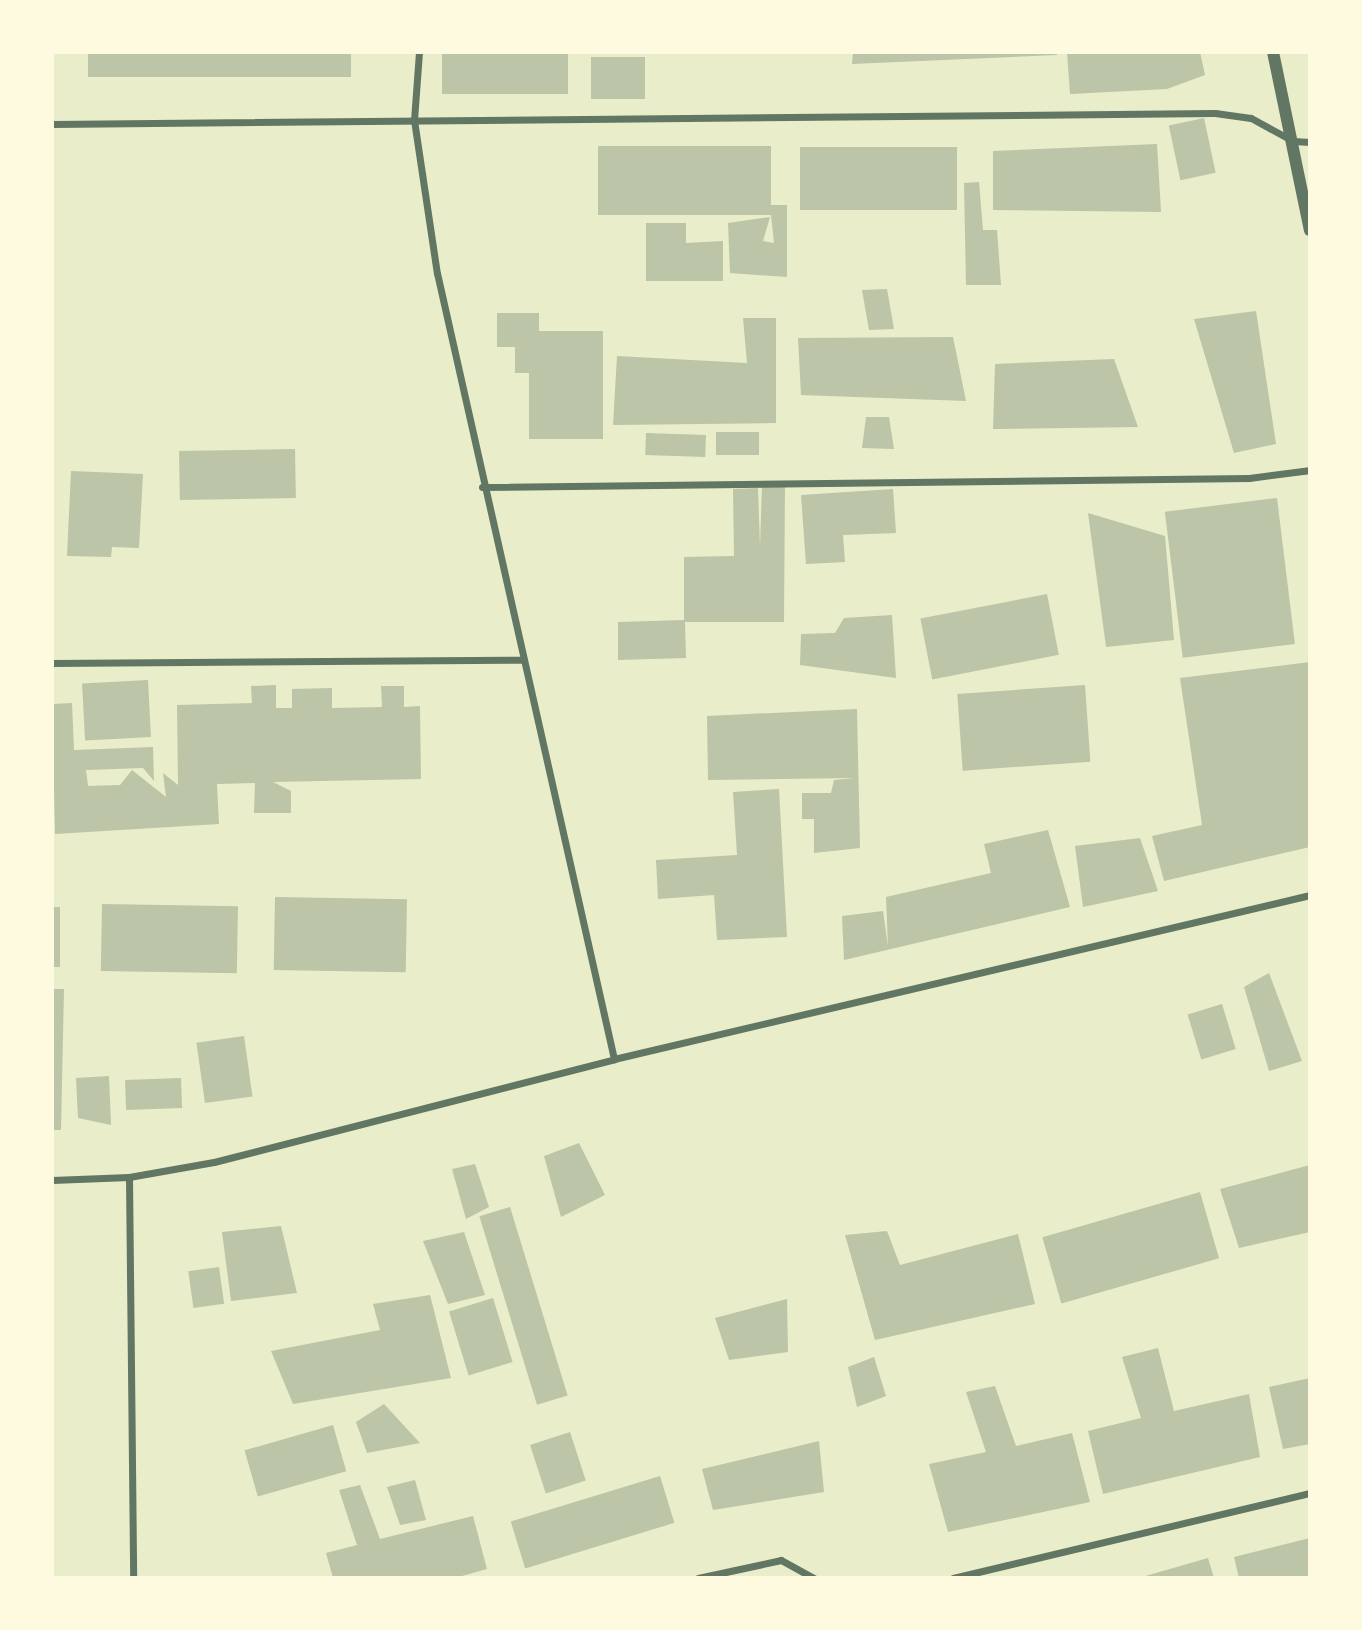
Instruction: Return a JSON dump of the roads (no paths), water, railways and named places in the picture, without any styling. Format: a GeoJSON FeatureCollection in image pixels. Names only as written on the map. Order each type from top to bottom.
{"type":"FeatureCollection","features":[{"type":"Feature","properties":{"kind":"street"},"geometry":{"type":"LineString","coordinates":[[419,52],[414,120],[437,274],[482,487],[614,1059]]}},
{"type":"Feature","properties":{"kind":"street"},"geometry":{"type":"LineString","coordinates":[[1273,52],[1310,229]]}},
{"type":"Feature","properties":{"kind":"street"},"geometry":{"type":"LineString","coordinates":[[52,124],[1215,113],[1251,118],[1293,141],[1310,142]]}},
{"type":"Feature","properties":{"kind":"street"},"geometry":{"type":"LineString","coordinates":[[482,487],[1249,478],[1310,470]]}},
{"type":"Feature","properties":{"kind":"street"},"geometry":{"type":"LineString","coordinates":[[52,663],[522,660]]}},
{"type":"Feature","properties":{"kind":"street"},"geometry":{"type":"LineString","coordinates":[[52,1180],[130,1177],[214,1162],[614,1059],[1310,895]]}},
{"type":"Feature","properties":{"kind":"street"},"geometry":{"type":"LineString","coordinates":[[130,1177],[133,1577]]}},
{"type":"Feature","properties":{"kind":"street"},"geometry":{"type":"LineString","coordinates":[[953,1577],[1310,1493]]}},
{"type":"Feature","properties":{"kind":"street"},"geometry":{"type":"LineString","coordinates":[[698,1577],[780,1560],[814,1577]]}}]}
